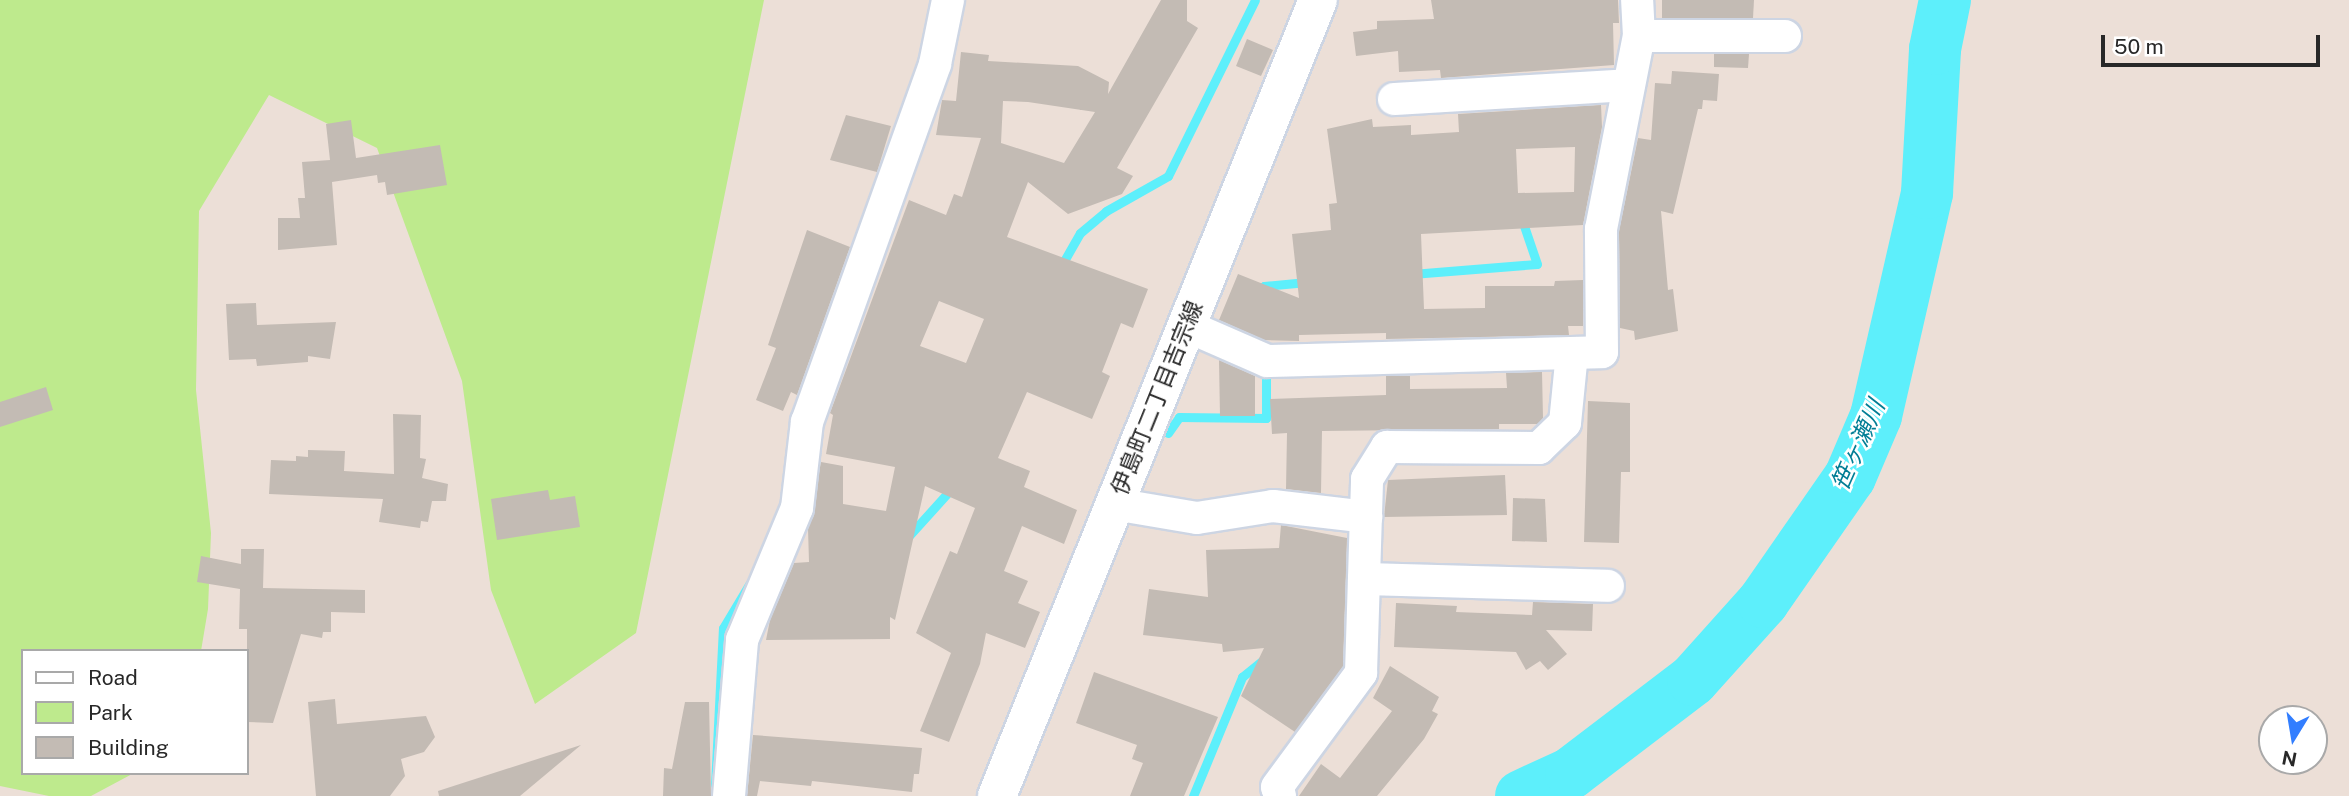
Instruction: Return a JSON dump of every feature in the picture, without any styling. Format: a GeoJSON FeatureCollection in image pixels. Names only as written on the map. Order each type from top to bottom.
{"type":"FeatureCollection","features":[{"type":"Feature","properties":{"kind":"street"},"geometry":{"type":"LineString","coordinates":[[729,796],[741,640],[797,508],[807,422],[934,64],[948,0]]}},
{"type":"Feature","properties":{"kind":"street","name":"伊島町二丁目吉宗線"},"geometry":{"type":"LineString","coordinates":[[997,796],[1318,0]]}},
{"type":"Feature","properties":{"kind":"street"},"geometry":{"type":"LineString","coordinates":[[1187,326],[1266,361],[1602,352],[1601,229],[1639,36],[1637,0]]}},
{"type":"Feature","properties":{"kind":"street"},"geometry":{"type":"LineString","coordinates":[[1639,36],[1785,36]]}},
{"type":"Feature","properties":{"kind":"street"},"geometry":{"type":"LineString","coordinates":[[1394,99],[1629,85]]}},
{"type":"Feature","properties":{"kind":"street"},"geometry":{"type":"LineString","coordinates":[[1279,796],[1278,787],[1361,673],[1367,479],[1387,447],[1539,448],[1565,423],[1572,353]]}},
{"type":"Feature","properties":{"kind":"street"},"geometry":{"type":"LineString","coordinates":[[1114,504],[1197,518],[1273,506],[1366,517]]}},
{"type":"Feature","properties":{"kind":"street"},"geometry":{"type":"LineString","coordinates":[[1364,579],[1608,586]]}},
{"type":"Feature","properties":{"kind":"green space"},"geometry":{"type":"Polygon","coordinates":[[[0,0],[764,0],[636,633],[535,704],[491,590],[462,381],[377,148],[269,95],[199,211],[196,390],[211,533],[208,609],[201,649],[21,649],[21,775],[130,775],[91,796],[49,796],[0,786],[0,0]]]}},
{"type":"Feature","properties":{"kind":"building"},"geometry":{"type":"Polygon","coordinates":[[[1161,0],[1187,0],[1187,21],[1198,28],[1117,168],[1133,176],[1122,194],[1068,214],[1028,182],[1007,237],[1148,289],[1133,328],[1121,323],[1102,372],[1110,376],[1092,419],[1027,392],[998,458],[1030,471],[1024,487],[1077,510],[1064,544],[1022,526],[1004,571],[1028,581],[1018,603],[1040,612],[1025,648],[986,633],[980,664],[949,742],[920,731],[951,653],[916,633],[950,551],[957,554],[975,508],[925,486],[895,620],[890,617],[890,639],[766,640],[770,620],[794,563],[809,562],[808,529],[821,462],[843,466],[843,504],[886,511],[895,467],[826,454],[833,415],[830,413],[909,200],[946,215],[954,194],[962,197],[981,138],[936,135],[942,100],[956,101],[961,52],[989,55],[988,61],[1078,66],[1109,82],[1108,94],[1161,0]],[[1003,101],[1001,143],[1064,163],[1095,112],[1028,102],[1003,101]],[[939,301],[920,346],[966,363],[984,319],[939,301]]]}},
{"type":"Feature","properties":{"kind":"building"},"geometry":{"type":"Polygon","coordinates":[[[1431,0],[1618,0],[1619,23],[1613,23],[1614,65],[1441,78],[1440,70],[1399,72],[1398,51],[1356,56],[1353,32],[1377,29],[1377,21],[1434,19],[1431,0]]]}},
{"type":"Feature","properties":{"kind":"building"},"geometry":{"type":"Polygon","coordinates":[[[1662,0],[1754,0],[1753,18],[1662,18],[1662,0]]]}},
{"type":"Feature","properties":{"kind":"building"},"geometry":{"type":"Polygon","coordinates":[[[1247,39],[1273,50],[1261,76],[1236,66],[1247,39]]]}},
{"type":"Feature","properties":{"kind":"building"},"geometry":{"type":"Polygon","coordinates":[[[1714,54],[1749,54],[1748,68],[1714,67],[1714,54]]]}},
{"type":"Feature","properties":{"kind":"building"},"geometry":{"type":"Polygon","coordinates":[[[1672,71],[1719,74],[1717,101],[1703,100],[1702,109],[1698,109],[1673,214],[1661,211],[1668,290],[1673,289],[1678,331],[1635,340],[1634,331],[1620,328],[1619,231],[1638,138],[1651,140],[1655,83],[1671,84],[1672,71]]]}},
{"type":"Feature","properties":{"kind":"building"},"geometry":{"type":"Polygon","coordinates":[[[1601,105],[1602,127],[1583,225],[1421,234],[1424,309],[1485,308],[1485,286],[1554,286],[1555,281],[1583,280],[1583,326],[1568,326],[1569,335],[1386,339],[1386,333],[1299,335],[1299,341],[1264,340],[1219,320],[1238,274],[1299,298],[1292,234],[1331,230],[1329,204],[1337,203],[1327,129],[1372,119],[1373,127],[1411,125],[1411,135],[1459,132],[1458,114],[1601,105]],[[1575,147],[1516,149],[1518,193],[1574,192],[1575,147]]]}},
{"type":"Feature","properties":{"kind":"building"},"geometry":{"type":"Polygon","coordinates":[[[846,115],[891,126],[877,172],[830,160],[846,115]]]}},
{"type":"Feature","properties":{"kind":"building"},"geometry":{"type":"Polygon","coordinates":[[[351,120],[356,158],[440,145],[447,185],[387,195],[385,182],[378,183],[377,175],[332,182],[337,245],[278,250],[278,218],[300,218],[298,198],[305,198],[302,162],[330,160],[326,124],[351,120]]]}},
{"type":"Feature","properties":{"kind":"building"},"geometry":{"type":"Polygon","coordinates":[[[807,230],[850,247],[797,395],[791,392],[783,411],[756,400],[776,348],[768,345],[807,230]]]}},
{"type":"Feature","properties":{"kind":"building"},"geometry":{"type":"Polygon","coordinates":[[[256,303],[257,325],[336,322],[330,359],[308,356],[308,362],[257,366],[256,359],[229,360],[226,304],[256,303]]]}},
{"type":"Feature","properties":{"kind":"building"},"geometry":{"type":"Polygon","coordinates":[[[1219,360],[1255,376],[1255,416],[1220,416],[1219,360]]]}},
{"type":"Feature","properties":{"kind":"building"},"geometry":{"type":"Polygon","coordinates":[[[1542,372],[1543,418],[1538,424],[1499,424],[1499,429],[1322,431],[1321,493],[1286,489],[1287,433],[1272,434],[1270,399],[1386,395],[1386,376],[1410,376],[1410,389],[1507,388],[1506,373],[1542,372]]]}},
{"type":"Feature","properties":{"kind":"building"},"geometry":{"type":"Polygon","coordinates":[[[46,387],[53,410],[0,427],[0,402],[46,387]]]}},
{"type":"Feature","properties":{"kind":"building"},"geometry":{"type":"Polygon","coordinates":[[[1588,401],[1630,403],[1630,472],[1621,472],[1619,543],[1584,542],[1588,401]]]}},
{"type":"Feature","properties":{"kind":"building"},"geometry":{"type":"Polygon","coordinates":[[[393,414],[421,415],[420,458],[426,459],[422,478],[448,484],[446,501],[432,501],[428,522],[421,521],[420,528],[379,522],[383,499],[269,494],[271,460],[296,461],[296,456],[308,457],[308,450],[345,451],[344,471],[394,474],[393,414]]]}},
{"type":"Feature","properties":{"kind":"building"},"geometry":{"type":"Polygon","coordinates":[[[1505,475],[1507,515],[1384,517],[1388,480],[1505,475]]]}},
{"type":"Feature","properties":{"kind":"building"},"geometry":{"type":"Polygon","coordinates":[[[548,490],[550,500],[575,496],[580,527],[497,540],[491,499],[548,490]]]}},
{"type":"Feature","properties":{"kind":"building"},"geometry":{"type":"Polygon","coordinates":[[[1513,498],[1545,499],[1547,542],[1512,541],[1513,498]]]}},
{"type":"Feature","properties":{"kind":"building"},"geometry":{"type":"Polygon","coordinates":[[[1281,525],[1347,538],[1343,667],[1295,732],[1241,696],[1264,648],[1223,652],[1222,644],[1143,635],[1149,589],[1208,597],[1206,550],[1279,548],[1281,525]]]}},
{"type":"Feature","properties":{"kind":"building"},"geometry":{"type":"Polygon","coordinates":[[[241,549],[264,549],[263,588],[365,590],[365,613],[331,612],[331,632],[323,632],[322,638],[301,634],[273,723],[248,722],[247,629],[239,629],[240,589],[197,582],[201,556],[241,564],[241,549]]]}},
{"type":"Feature","properties":{"kind":"building"},"geometry":{"type":"Polygon","coordinates":[[[1533,602],[1593,604],[1592,631],[1546,630],[1567,654],[1548,670],[1540,661],[1526,670],[1516,652],[1394,647],[1396,603],[1457,606],[1456,612],[1532,615],[1533,602]]]}},
{"type":"Feature","properties":{"kind":"building"},"geometry":{"type":"Polygon","coordinates":[[[1390,666],[1439,697],[1432,711],[1438,714],[1424,739],[1377,796],[1299,796],[1321,764],[1340,778],[1392,711],[1373,698],[1390,666]]]}},
{"type":"Feature","properties":{"kind":"building"},"geometry":{"type":"Polygon","coordinates":[[[1094,672],[1218,717],[1184,796],[1130,796],[1143,763],[1132,759],[1137,745],[1076,723],[1094,672]]]}},
{"type":"Feature","properties":{"kind":"building"},"geometry":{"type":"Polygon","coordinates":[[[335,699],[337,724],[426,716],[435,737],[424,752],[401,759],[405,776],[390,796],[316,796],[308,702],[335,699]]]}},
{"type":"Feature","properties":{"kind":"building"},"geometry":{"type":"Polygon","coordinates":[[[685,702],[709,702],[711,796],[663,796],[664,768],[672,769],[685,702]]]}},
{"type":"Feature","properties":{"kind":"building"},"geometry":{"type":"Polygon","coordinates":[[[753,735],[922,748],[919,774],[914,774],[912,792],[812,781],[811,786],[760,781],[757,796],[747,796],[753,735]]]}},
{"type":"Feature","properties":{"kind":"building"},"geometry":{"type":"Polygon","coordinates":[[[581,745],[520,796],[439,796],[438,791],[581,745]]]}},
{"type":"Feature","properties":{"kind":"waterway"},"geometry":{"type":"LineString","coordinates":[[1060,268],[1080,233],[1106,211],[1168,176],[1255,0]]}},
{"type":"Feature","properties":{"kind":"waterway","name":"笹ヶ瀬川"},"geometry":{"type":"LineString","coordinates":[[1521,796],[1571,773],[1693,680],[1763,602],[1850,477],[1876,416],[1927,193],[1935,49],[1945,0]]}},
{"type":"Feature","properties":{"kind":"waterway"},"geometry":{"type":"LineString","coordinates":[[1412,274],[1537,264],[1521,217]]}},
{"type":"Feature","properties":{"kind":"waterway"},"geometry":{"type":"LineString","coordinates":[[1264,292],[1264,286],[1307,282]]}},
{"type":"Feature","properties":{"kind":"waterway"},"geometry":{"type":"LineString","coordinates":[[1168,433],[1179,417],[1266,418],[1266,372]]}},
{"type":"Feature","properties":{"kind":"waterway"},"geometry":{"type":"LineString","coordinates":[[906,539],[953,487]]}},
{"type":"Feature","properties":{"kind":"waterway"},"geometry":{"type":"LineString","coordinates":[[715,785],[723,628],[750,583]]}},
{"type":"Feature","properties":{"kind":"waterway"},"geometry":{"type":"LineString","coordinates":[[1193,796],[1242,677],[1263,660]]}}]}
